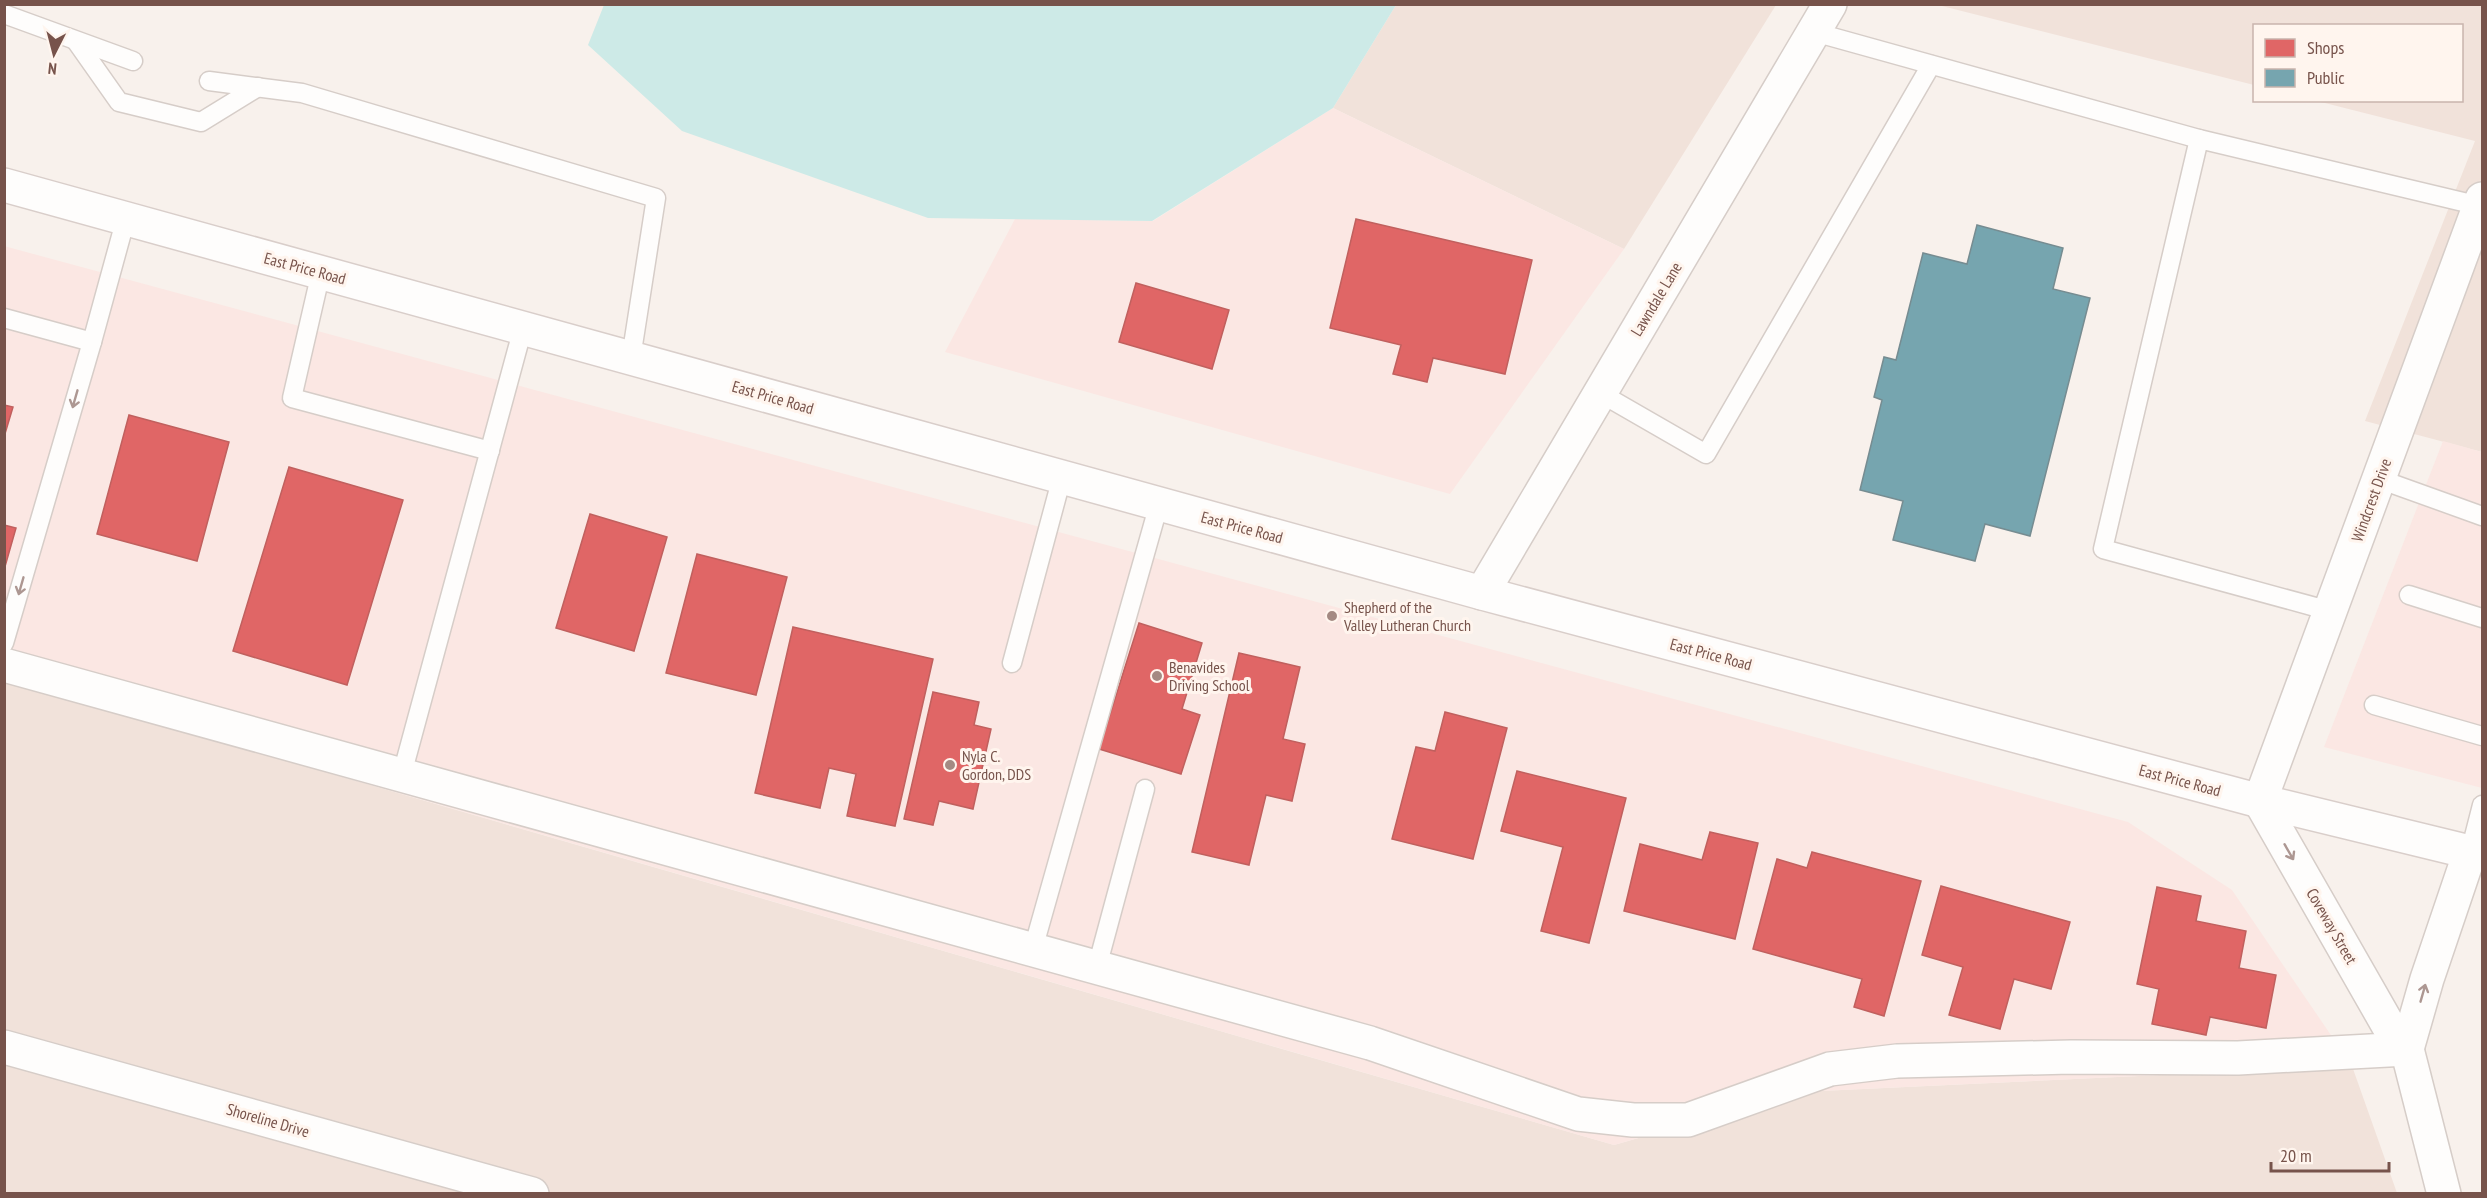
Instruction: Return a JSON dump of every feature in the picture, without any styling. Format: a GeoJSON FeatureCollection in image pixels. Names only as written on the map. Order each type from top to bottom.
{"type":"FeatureCollection","features":[{"type":"Feature","properties":{"kind":"street","name":"Lawndale Lane"},"geometry":{"type":"LineString","coordinates":[[1482,593],[1830,4]]}},
{"type":"Feature","properties":{"kind":"street","name":"East Price Road"},"geometry":{"type":"LineString","coordinates":[[4,185],[1482,593],[2260,801],[2476,853]]}},
{"type":"Feature","properties":{"kind":"street","name":"Windcrest Drive"},"geometry":{"type":"LineString","coordinates":[[2260,801],[2481,202]]}},
{"type":"Feature","properties":{"kind":"street"},"geometry":{"type":"LineString","coordinates":[[4,665],[1370,1043],[1578,1114],[1633,1120],[1688,1119],[1830,1069],[1897,1061],[2071,1057],[2238,1058],[2407,1049],[2427,979],[2476,853]]}},
{"type":"Feature","properties":{"kind":"street","name":"Coveway Street"},"geometry":{"type":"LineString","coordinates":[[2260,801],[2388,1025],[2407,1049],[2444,1194]]}},
{"type":"Feature","properties":{"kind":"street","name":"Shoreline Drive"},"geometry":{"type":"LineString","coordinates":[[4,1047],[532,1194]]}},
{"type":"Feature","properties":{"kind":"lane"},"geometry":{"type":"LineString","coordinates":[[4,15],[133,61]]}},
{"type":"Feature","properties":{"kind":"lane"},"geometry":{"type":"LineString","coordinates":[[1814,32],[2199,139],[2481,202]]}},
{"type":"Feature","properties":{"kind":"lane"},"geometry":{"type":"LineString","coordinates":[[76,41],[119,102],[201,122],[258,87]]}},
{"type":"Feature","properties":{"kind":"lane"},"geometry":{"type":"LineString","coordinates":[[1600,393],[1706,454],[1931,65]]}},
{"type":"Feature","properties":{"kind":"lane"},"geometry":{"type":"LineString","coordinates":[[209,81],[302,93],[656,198],[630,358]]}},
{"type":"Feature","properties":{"kind":"lane"},"geometry":{"type":"LineString","coordinates":[[2199,139],[2103,549],[2330,610]]}},
{"type":"Feature","properties":{"kind":"lane"},"geometry":{"type":"LineString","coordinates":[[4,643],[126,218]]}},
{"type":"Feature","properties":{"kind":"lane"},"geometry":{"type":"LineString","coordinates":[[321,272],[292,398],[490,451]]}},
{"type":"Feature","properties":{"kind":"lane"},"geometry":{"type":"LineString","coordinates":[[4,318],[92,342]]}},
{"type":"Feature","properties":{"kind":"lane"},"geometry":{"type":"LineString","coordinates":[[402,774],[523,328]]}},
{"type":"Feature","properties":{"kind":"lane"},"geometry":{"type":"LineString","coordinates":[[1012,663],[1062,477]]}},
{"type":"Feature","properties":{"kind":"lane"},"geometry":{"type":"LineString","coordinates":[[2379,479],[2482,516]]}},
{"type":"Feature","properties":{"kind":"lane"},"geometry":{"type":"LineString","coordinates":[[1033,949],[1159,504]]}},
{"type":"Feature","properties":{"kind":"lane"},"geometry":{"type":"LineString","coordinates":[[2409,595],[2482,618]]}},
{"type":"Feature","properties":{"kind":"lane"},"geometry":{"type":"LineString","coordinates":[[2374,705],[2482,736]]}},
{"type":"Feature","properties":{"kind":"lane"},"geometry":{"type":"LineString","coordinates":[[1097,967],[1145,789]]}},
{"type":"Feature","properties":{"kind":"lane"},"geometry":{"type":"LineString","coordinates":[[2476,853],[2482,805]]}},
{"type":"Feature","properties":{"kind":"shaded area"},"geometry":{"type":"Polygon","coordinates":[[[1396,5],[1776,5],[1624,249],[1333,108],[1396,5]]]}},
{"type":"Feature","properties":{"kind":"shaded area"},"geometry":{"type":"Polygon","coordinates":[[[1938,5],[2482,5],[2482,452],[2365,421],[2475,141],[2321,102],[2463,102],[2463,24],[2253,24],[2253,85],[1938,5]]]}},
{"type":"Feature","properties":{"kind":"shaded area"},"geometry":{"type":"Polygon","coordinates":[[[1333,108],[1624,249],[1450,494],[945,352],[1015,219],[1153,221],[1333,108]]]}},
{"type":"Feature","properties":{"kind":"shaded area"},"geometry":{"type":"Polygon","coordinates":[[[4,246],[2128,822],[2232,890],[2352,1066],[1799,1092],[1614,1145],[5,679],[4,246]]]}},
{"type":"Feature","properties":{"kind":"shaded area"},"geometry":{"type":"Polygon","coordinates":[[[2443,441],[2482,452],[2482,788],[2324,747],[2443,441]]]}},
{"type":"Feature","properties":{"kind":"shaded area"},"geometry":{"type":"Polygon","coordinates":[[[4,679],[1614,1145],[1799,1092],[2352,1066],[2397,1193],[5,1193],[4,679]]]}},
{"type":"Feature","properties":{"kind":"water"},"geometry":{"type":"Polygon","coordinates":[[[604,4],[1396,5],[1333,108],[1152,221],[928,218],[682,131],[588,45],[604,4]]]}},
{"type":"Feature","properties":{"kind":"building: Shops"},"geometry":{"type":"Polygon","coordinates":[[[1356,219],[1532,260],[1505,374],[1433,358],[1427,382],[1393,374],[1401,345],[1330,328],[1356,219]]]}},
{"type":"Feature","properties":{"kind":"building: Shops"},"geometry":{"type":"Polygon","coordinates":[[[1136,283],[1229,310],[1212,369],[1119,342],[1136,283]]]}},
{"type":"Feature","properties":{"kind":"building: Shops"},"geometry":{"type":"Polygon","coordinates":[[[4,405],[13,407],[4,437],[4,405]]]}},
{"type":"Feature","properties":{"kind":"building: Shops"},"geometry":{"type":"Polygon","coordinates":[[[129,415],[229,442],[197,561],[97,534],[129,415]]]}},
{"type":"Feature","properties":{"kind":"building: Shops"},"geometry":{"type":"Polygon","coordinates":[[[289,467],[403,500],[347,685],[233,651],[289,467]]]}},
{"type":"Feature","properties":{"kind":"building: Shops"},"geometry":{"type":"Polygon","coordinates":[[[590,514],[667,537],[634,651],[556,628],[590,514]]]}},
{"type":"Feature","properties":{"kind":"building: Shops"},"geometry":{"type":"Polygon","coordinates":[[[4,525],[16,528],[4,570],[4,525]]]}},
{"type":"Feature","properties":{"kind":"building: Shops"},"geometry":{"type":"Polygon","coordinates":[[[697,554],[787,577],[756,695],[666,673],[697,554]]]}},
{"type":"Feature","properties":{"kind":"building: Shops","name":"Benavides Driving School"},"geometry":{"type":"Polygon","coordinates":[[[1139,623],[1202,643],[1182,709],[1200,715],[1181,774],[1099,749],[1139,623]]]}},
{"type":"Feature","properties":{"kind":"building: Shops"},"geometry":{"type":"Polygon","coordinates":[[[793,627],[933,659],[895,826],[847,816],[856,774],[829,768],[820,808],[755,793],[793,627]]]}},
{"type":"Feature","properties":{"kind":"building: Shops"},"geometry":{"type":"Polygon","coordinates":[[[1239,653],[1300,667],[1283,739],[1305,744],[1292,801],[1266,795],[1249,865],[1192,852],[1239,653]]]}},
{"type":"Feature","properties":{"kind":"building: Shops","name":"Nyla C. Gordon, DDS"},"geometry":{"type":"Polygon","coordinates":[[[933,692],[979,702],[974,725],[991,729],[973,809],[939,801],[933,825],[904,819],[933,692]]]}},
{"type":"Feature","properties":{"kind":"building: Shops"},"geometry":{"type":"Polygon","coordinates":[[[1445,712],[1507,728],[1473,859],[1392,839],[1416,747],[1435,751],[1445,712]]]}},
{"type":"Feature","properties":{"kind":"building: Shops"},"geometry":{"type":"Polygon","coordinates":[[[1517,771],[1626,798],[1589,943],[1541,931],[1563,847],[1501,831],[1517,771]]]}},
{"type":"Feature","properties":{"kind":"building: Shops"},"geometry":{"type":"Polygon","coordinates":[[[1710,832],[1758,843],[1735,939],[1624,911],[1640,844],[1702,860],[1710,832]]]}},
{"type":"Feature","properties":{"kind":"building: Shops"},"geometry":{"type":"Polygon","coordinates":[[[1812,852],[1921,881],[1884,1016],[1854,1007],[1862,979],[1753,949],[1777,859],[1807,868],[1812,852]]]}},
{"type":"Feature","properties":{"kind":"building: Shops"},"geometry":{"type":"Polygon","coordinates":[[[1941,886],[2070,922],[2051,989],[2014,979],[2000,1029],[1949,1015],[1963,967],[1922,955],[1941,886]]]}},
{"type":"Feature","properties":{"kind":"building: Shops"},"geometry":{"type":"Polygon","coordinates":[[[2157,887],[2201,896],[2196,921],[2246,931],[2239,968],[2276,975],[2266,1028],[2210,1017],[2206,1035],[2152,1024],[2159,989],[2137,984],[2157,887]]]}},
{"type":"Feature","properties":{"kind":"building: Public"},"geometry":{"type":"Polygon","coordinates":[[[1977,225],[2063,248],[2053,289],[2090,298],[2030,536],[1985,524],[1975,561],[1893,540],[1903,501],[1860,490],[1882,400],[1874,397],[1884,357],[1896,360],[1923,253],[1967,264],[1977,225]]]}},
{"type":"Feature","properties":{"kind":"place","name":"Shepherd of the Valley Lutheran Church"},"geometry":{"type":"Point","coordinates":[1332,616]}},
{"type":"Feature","properties":{"kind":"place","name":"Benavides Driving School"},"geometry":{"type":"Point","coordinates":[1157,676]}},
{"type":"Feature","properties":{"kind":"place","name":"Nyla C. Gordon, DDS"},"geometry":{"type":"Point","coordinates":[950,765]}}]}
